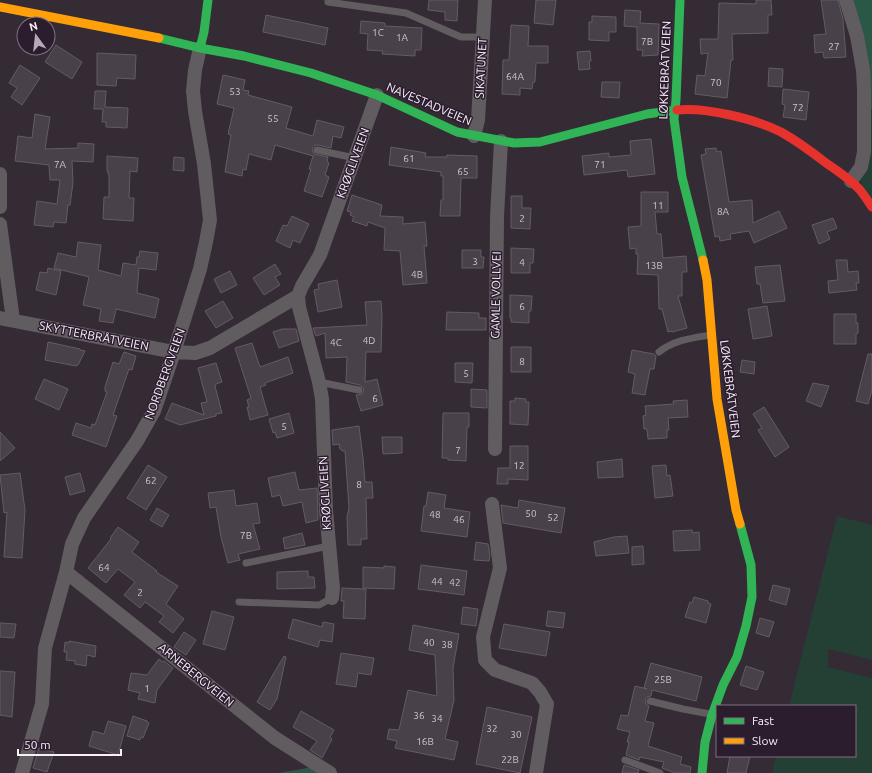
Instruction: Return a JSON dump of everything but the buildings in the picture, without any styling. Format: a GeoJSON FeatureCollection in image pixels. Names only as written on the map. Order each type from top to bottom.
{"type":"FeatureCollection","features":[{"type":"Feature","properties":{"kind":"street","name":"NORDBERGVEIEN"},"geometry":{"type":"LineString","coordinates":[[22,773],[42,704],[45,648],[66,572],[72,544],[84,518],[137,441],[154,411],[200,269],[210,220],[204,164],[193,91],[195,70],[204,32],[208,0]]}},
{"type":"Feature","properties":{"kind":"street","name":"SIKATUNET"},"geometry":{"type":"LineString","coordinates":[[474,136],[478,120],[485,0]]}},
{"type":"Feature","properties":{"kind":"street","name":"LØKKEBRÅTVEIEN"},"geometry":{"type":"LineString","coordinates":[[680,0],[674,119],[682,177],[702,251],[707,280],[717,399],[736,510],[751,565],[752,597],[746,626],[737,656],[723,685],[712,714],[705,742],[702,773]]}},
{"type":"Feature","properties":{"kind":"street"},"geometry":{"type":"LineString","coordinates":[[846,0],[857,36],[863,70],[864,89],[864,152],[861,167],[851,181]]}},
{"type":"Feature","properties":{"kind":"street","name":"NAVESTADVEIEN"},"geometry":{"type":"LineString","coordinates":[[0,7],[244,56],[311,73],[377,95],[457,132],[514,143],[540,142],[646,114],[675,110],[687,109],[713,112],[748,120],[780,132],[799,142],[851,181],[872,207]]}},
{"type":"Feature","properties":{"kind":"street","name":"KRØGLIVEIEN"},"geometry":{"type":"LineString","coordinates":[[332,598],[333,588],[323,457],[322,399],[319,382],[299,307],[298,296],[302,286],[320,255],[377,95]]}},
{"type":"Feature","properties":{"kind":"street","name":"GAMLE VOLLVEI"},"geometry":{"type":"LineString","coordinates":[[495,448],[497,232],[501,141]]}},
{"type":"Feature","properties":{"kind":"street"},"geometry":{"type":"LineString","coordinates":[[0,174],[0,207]]}},
{"type":"Feature","properties":{"kind":"street","name":"SKYTTERBRÅTVEIEN"},"geometry":{"type":"LineString","coordinates":[[0,224],[6,319],[174,352]]}},
{"type":"Feature","properties":{"kind":"street"},"geometry":{"type":"LineString","coordinates":[[174,352],[195,353],[210,348],[298,296]]}},
{"type":"Feature","properties":{"kind":"street"},"geometry":{"type":"LineString","coordinates":[[492,504],[500,568],[483,637],[485,660],[495,670],[532,683],[540,692],[546,704],[536,773]]}},
{"type":"Feature","properties":{"kind":"street","name":"ARNEBERGVEIEN"},"geometry":{"type":"LineString","coordinates":[[66,572],[275,738],[330,773]]}},
{"type":"Feature","properties":{"kind":"lane"},"geometry":{"type":"LineString","coordinates":[[328,0],[328,2],[406,13],[461,37],[483,37]]}},
{"type":"Feature","properties":{"kind":"lane"},"geometry":{"type":"LineString","coordinates":[[317,150],[355,158]]}},
{"type":"Feature","properties":{"kind":"lane"},"geometry":{"type":"LineString","coordinates":[[659,352],[679,341],[711,334]]}},
{"type":"Feature","properties":{"kind":"lane"},"geometry":{"type":"LineString","coordinates":[[319,382],[359,390]]}},
{"type":"Feature","properties":{"kind":"lane"},"geometry":{"type":"LineString","coordinates":[[246,563],[329,546]]}},
{"type":"Feature","properties":{"kind":"lane","name":"KRØGLIVEIEN"},"geometry":{"type":"LineString","coordinates":[[239,602],[318,605],[332,598]]}},
{"type":"Feature","properties":{"kind":"lane"},"geometry":{"type":"LineString","coordinates":[[650,701],[712,714]]}},
{"type":"Feature","properties":{"kind":"lane"},"geometry":{"type":"LineString","coordinates":[[625,760],[660,773]]}},
{"type":"Feature","properties":{"kind":"green space"},"geometry":{"type":"Polygon","coordinates":[[[846,0],[872,0],[872,109],[864,115],[846,0]]]}},
{"type":"Feature","properties":{"kind":"green space"},"geometry":{"type":"Polygon","coordinates":[[[872,109],[872,207],[861,191],[864,115],[872,109]]]}},
{"type":"Feature","properties":{"kind":"green space"},"geometry":{"type":"Polygon","coordinates":[[[837,516],[872,525],[872,660],[828,649],[828,667],[872,678],[872,773],[772,773],[776,757],[856,757],[856,705],[789,705],[837,516]]]}},
{"type":"Feature","properties":{"kind":"green space"},"geometry":{"type":"Polygon","coordinates":[[[319,766],[330,773],[278,773],[319,766]]]}},
{"type":"Feature","properties":{"kind":"traffic: fast"},"geometry":{"type":"LineString","coordinates":[[200,48],[204,32],[208,0]]}},
{"type":"Feature","properties":{"kind":"traffic: fast"},"geometry":{"type":"LineString","coordinates":[[680,0],[674,119],[682,177],[703,260]]}},
{"type":"Feature","properties":{"kind":"traffic: fast"},"geometry":{"type":"LineString","coordinates":[[159,38],[200,48],[244,56],[311,73],[377,95],[457,132],[514,143],[540,142],[647,114],[677,110]]}},
{"type":"Feature","properties":{"kind":"traffic: fast"},"geometry":{"type":"LineString","coordinates":[[702,773],[705,742],[712,715],[723,685],[737,657],[746,626],[752,597],[751,565],[740,524]]}},
{"type":"Feature","properties":{"kind":"traffic: slow"},"geometry":{"type":"LineString","coordinates":[[0,7],[159,38]]}},
{"type":"Feature","properties":{"kind":"traffic: slow"},"geometry":{"type":"LineString","coordinates":[[703,260],[707,280],[717,399],[736,510],[740,524]]}},
{"type":"Feature","properties":{"kind":"traffic: jam"},"geometry":{"type":"LineString","coordinates":[[677,110],[702,110],[716,112],[758,123],[781,132],[848,179],[860,190],[872,207]]}}]}
